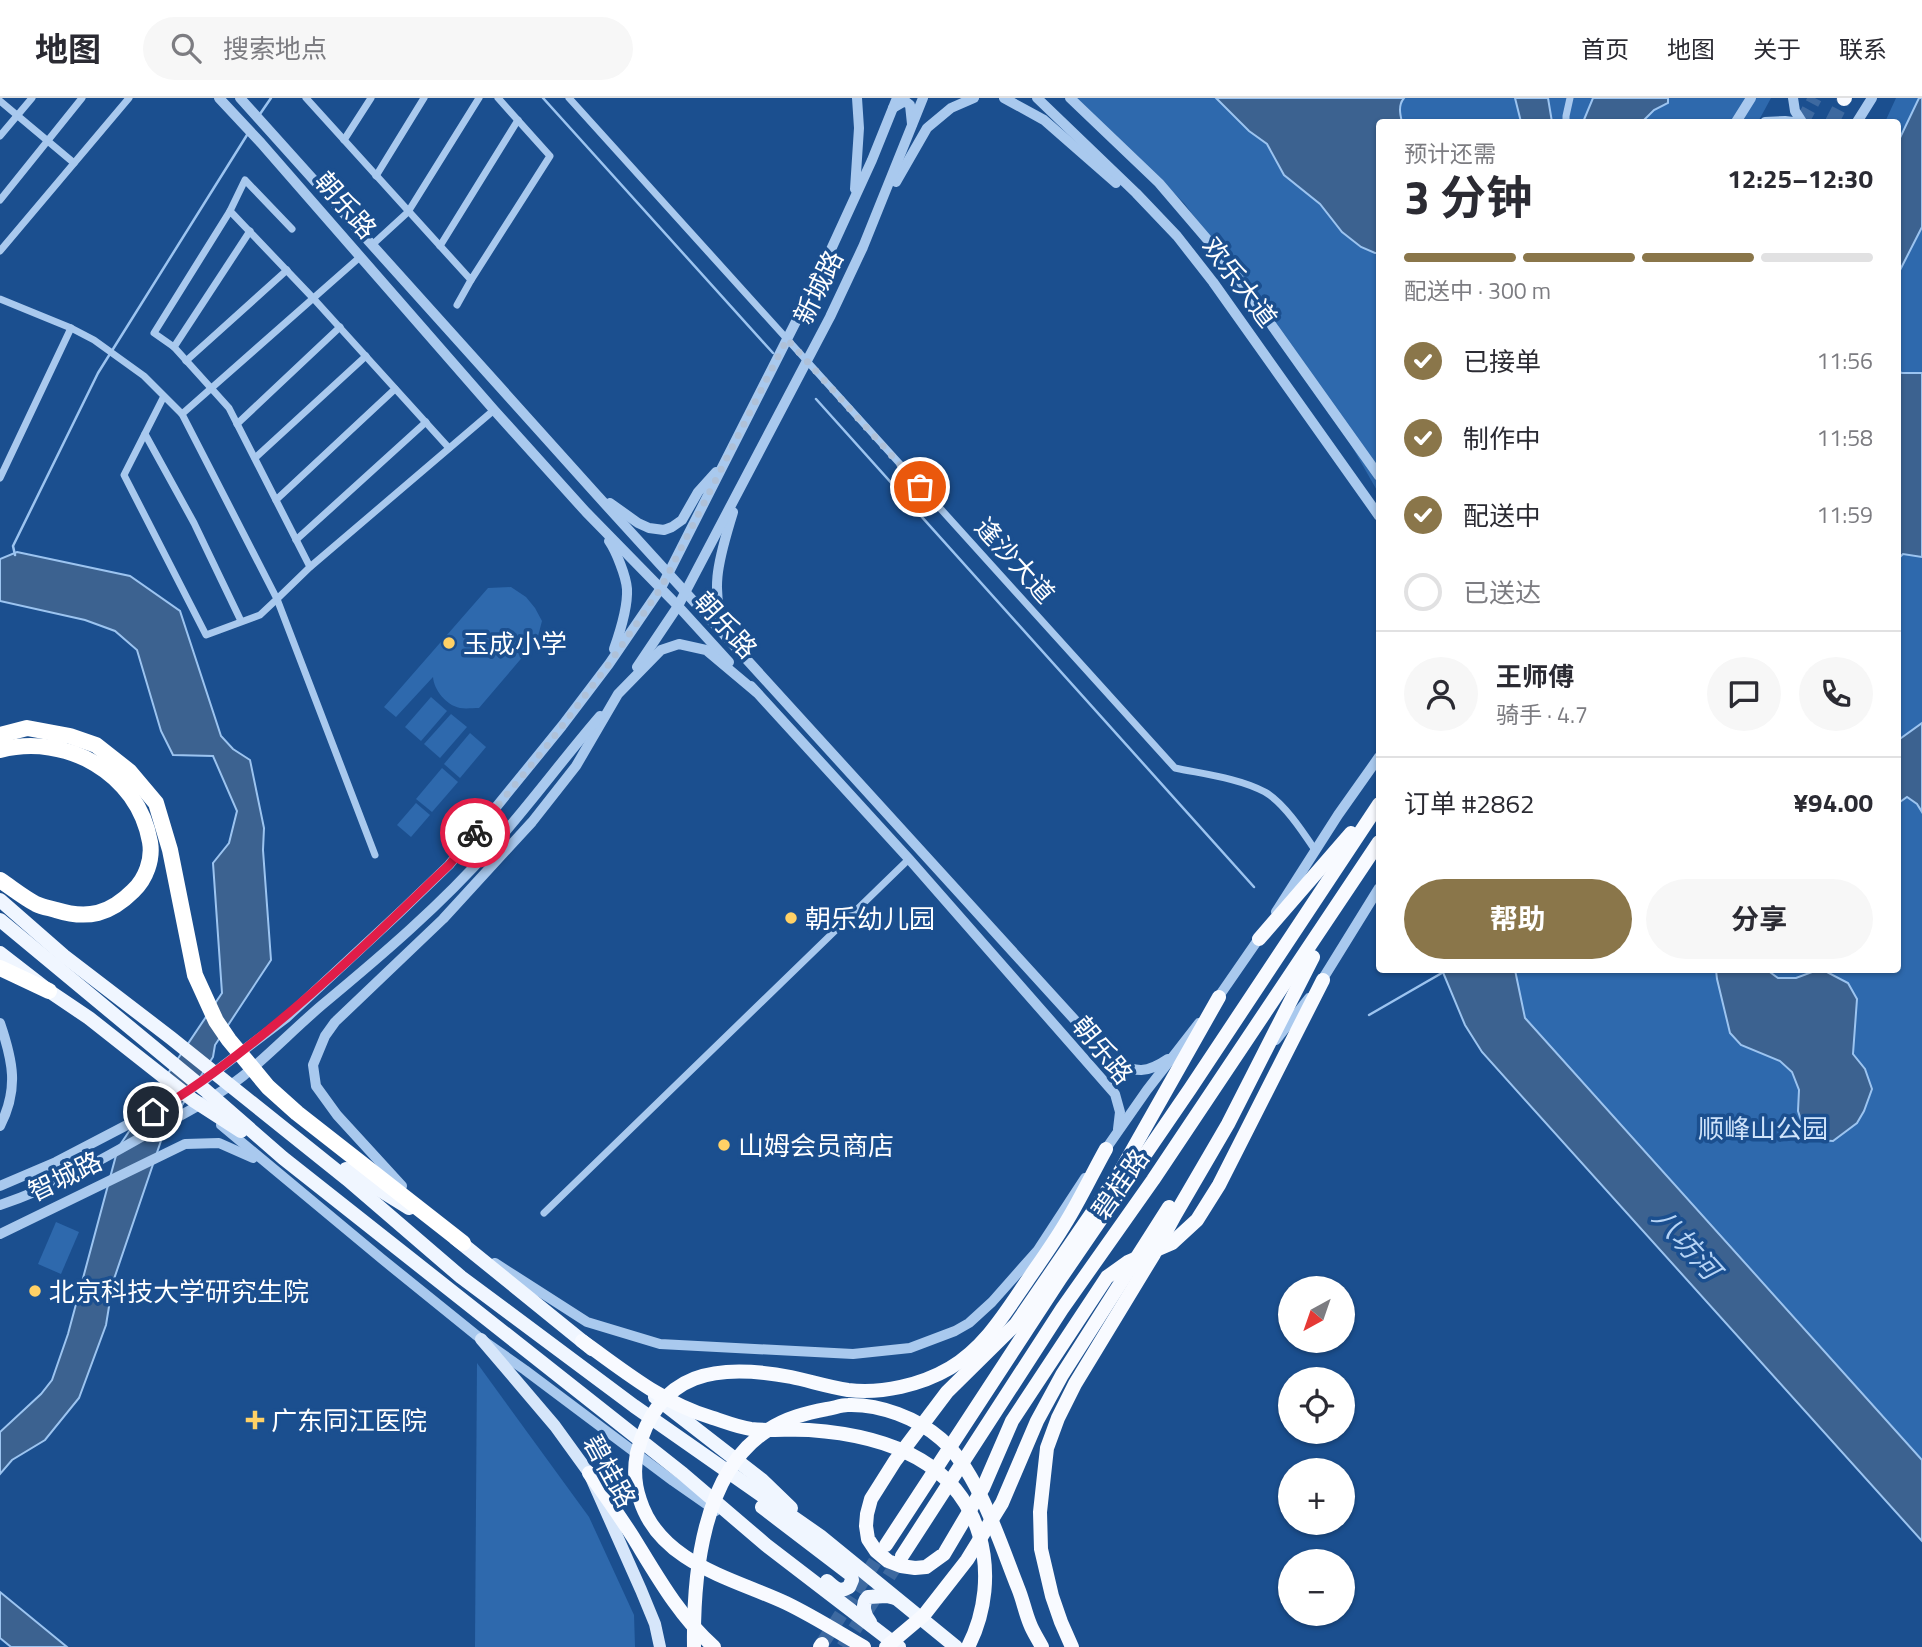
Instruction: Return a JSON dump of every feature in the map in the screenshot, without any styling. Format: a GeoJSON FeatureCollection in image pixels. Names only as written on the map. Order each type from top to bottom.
{"type":"FeatureCollection","features":[{"type":"Feature","properties":{"kind":"highway"},"geometry":{"type":"LineString","coordinates":[[0,735],[27,728],[70,736],[96,745],[129,771],[156,803],[170,850],[195,975],[216,1021],[229,1040],[268,1087],[297,1113],[463,1243]]}},
{"type":"Feature","properties":{"kind":"highway"},"geometry":{"type":"LineString","coordinates":[[0,750],[19,745],[44,746],[71,752],[93,762],[129,792],[143,817],[151,844],[149,866],[138,886],[109,910],[93,915],[67,914],[37,905],[0,880]]}},
{"type":"Feature","properties":{"kind":"highway"},"geometry":{"type":"LineString","coordinates":[[1259,939],[1376,805]]}},
{"type":"Feature","properties":{"kind":"highway"},"geometry":{"type":"LineString","coordinates":[[886,1545],[1376,807]]}},
{"type":"Feature","properties":{"kind":"highway","name":"碧桂路"},"geometry":{"type":"LineString","coordinates":[[902,1556],[1062,1309],[1153,1180],[1376,847]]}},
{"type":"Feature","properties":{"kind":"highway"},"geometry":{"type":"LineString","coordinates":[[1072,1647],[1052,1596],[1041,1549],[1040,1512],[1047,1448],[1075,1384],[1154,1254],[1261,1059],[1342,900]]}},
{"type":"Feature","properties":{"kind":"highway"},"geometry":{"type":"LineString","coordinates":[[0,968],[49,991]]}},
{"type":"Feature","properties":{"kind":"highway"},"geometry":{"type":"LineString","coordinates":[[1120,1172],[1016,1324],[947,1392],[895,1461],[875,1493],[867,1514],[866,1526],[876,1551],[888,1561],[901,1566],[926,1567],[944,1554],[983,1488],[1012,1421],[1107,1277],[1128,1262],[1172,1243],[1197,1220],[1219,1185],[1323,980]]}},
{"type":"Feature","properties":{"kind":"highway"},"geometry":{"type":"LineString","coordinates":[[1078,1254],[1120,1172],[1219,997]]}},
{"type":"Feature","properties":{"kind":"highway"},"geometry":{"type":"LineString","coordinates":[[886,1647],[924,1615],[967,1560],[1002,1503],[1037,1421],[1062,1375],[1225,1124]]}},
{"type":"Feature","properties":{"kind":"highway"},"geometry":{"type":"LineString","coordinates":[[864,1647],[789,1605],[690,1561],[658,1535],[648,1520],[636,1490],[636,1458],[641,1439],[654,1414],[671,1393],[682,1384],[714,1372],[730,1370],[764,1373],[848,1390],[870,1391],[920,1381],[950,1368],[983,1342],[1010,1307],[1066,1223],[1106,1149]]}},
{"type":"Feature","properties":{"kind":"highway"},"geometry":{"type":"LineString","coordinates":[[582,1341],[660,1395],[706,1416],[750,1429],[811,1430],[843,1434],[897,1447],[913,1454],[940,1473],[964,1500],[974,1519],[985,1566],[983,1606],[968,1647]]}},
{"type":"Feature","properties":{"kind":"highway"},"geometry":{"type":"LineString","coordinates":[[694,1647],[698,1573],[709,1516],[729,1469],[754,1440],[784,1421],[802,1414],[847,1405],[878,1408],[904,1416],[941,1438],[957,1456],[986,1506],[1019,1589],[1030,1626],[1042,1647]]}},
{"type":"Feature","properties":{"kind":"highway"},"geometry":{"type":"LineString","coordinates":[[589,1473],[666,1591],[695,1630],[714,1647]]}},
{"type":"Feature","properties":{"kind":"main road"},"geometry":{"type":"LineString","coordinates":[[0,900],[64,956],[291,1134],[461,1277],[715,1465],[820,1536]]}},
{"type":"Feature","properties":{"kind":"main road"},"geometry":{"type":"LineString","coordinates":[[0,920],[283,1158],[683,1474],[838,1590],[849,1587],[851,1575],[767,1511],[715,1465]]}},
{"type":"Feature","properties":{"kind":"main road"},"geometry":{"type":"LineString","coordinates":[[0,953],[89,1018],[193,1100],[283,1158]]}},
{"type":"Feature","properties":{"kind":"main road"},"geometry":{"type":"LineString","coordinates":[[291,1134],[463,1243],[582,1341],[762,1480],[820,1536],[956,1647]]}},
{"type":"Feature","properties":{"kind":"main road","name":"碧桂路"},"geometry":{"type":"LineString","coordinates":[[481,1339],[555,1426],[589,1473],[655,1624],[660,1647]]}},
{"type":"Feature","properties":{"kind":"main road"},"geometry":{"type":"LineString","coordinates":[[683,1474],[766,1545],[898,1647]]}},
{"type":"Feature","properties":{"kind":"main road"},"geometry":{"type":"LineString","coordinates":[[873,1628],[863,1608],[865,1600],[874,1595],[897,1599]]}},
{"type":"Feature","properties":{"kind":"street"},"geometry":{"type":"LineString","coordinates":[[0,136],[32,98]]}},
{"type":"Feature","properties":{"kind":"street"},"geometry":{"type":"LineString","coordinates":[[0,200],[82,98]]}},
{"type":"Feature","properties":{"kind":"street"},"geometry":{"type":"LineString","coordinates":[[0,251],[129,98]]}},
{"type":"Feature","properties":{"kind":"street","name":"朝乐路"},"geometry":{"type":"LineString","coordinates":[[219,98],[494,410],[909,859],[1115,1094],[1120,1112],[1118,1132]]}},
{"type":"Feature","properties":{"kind":"street"},"geometry":{"type":"LineString","coordinates":[[306,98],[471,280]]}},
{"type":"Feature","properties":{"kind":"street"},"geometry":{"type":"LineString","coordinates":[[344,140],[371,98]]}},
{"type":"Feature","properties":{"kind":"street"},"geometry":{"type":"LineString","coordinates":[[376,176],[424,98]]}},
{"type":"Feature","properties":{"kind":"street"},"geometry":{"type":"LineString","coordinates":[[372,245],[408,212],[479,98]]}},
{"type":"Feature","properties":{"kind":"street"},"geometry":{"type":"LineString","coordinates":[[457,305],[550,156],[498,98]]}},
{"type":"Feature","properties":{"kind":"street","name":"逢沙大道"},"geometry":{"type":"LineString","coordinates":[[569,98],[1175,768],[1230,780],[1266,793],[1293,818],[1315,850]]}},
{"type":"Feature","properties":{"kind":"street"},"geometry":{"type":"LineString","coordinates":[[854,199],[859,128],[857,98]]}},
{"type":"Feature","properties":{"kind":"street","name":"新城路"},"geometry":{"type":"LineString","coordinates":[[0,1205],[80,1170],[195,1108],[242,1076],[443,900],[493,846],[618,694],[678,606],[830,317],[874,221],[923,98]]}},
{"type":"Feature","properties":{"kind":"street"},"geometry":{"type":"LineString","coordinates":[[874,221],[927,128],[951,108],[974,98]]}},
{"type":"Feature","properties":{"kind":"street"},"geometry":{"type":"LineString","coordinates":[[1004,98],[1044,120],[1163,222]]}},
{"type":"Feature","properties":{"kind":"street","name":"欢乐大道"},"geometry":{"type":"LineString","coordinates":[[1037,98],[1136,193],[1213,282],[1376,512]]}},
{"type":"Feature","properties":{"kind":"street","name":"欢乐大道"},"geometry":{"type":"LineString","coordinates":[[1070,98],[1159,183],[1184,211],[1238,278],[1376,472]]}},
{"type":"Feature","properties":{"kind":"street"},"geometry":{"type":"LineString","coordinates":[[1566,119],[1570,98]]}},
{"type":"Feature","properties":{"kind":"street"},"geometry":{"type":"LineString","coordinates":[[1738,119],[1751,98]]}},
{"type":"Feature","properties":{"kind":"street"},"geometry":{"type":"LineString","coordinates":[[1793,98],[1800,119]]}},
{"type":"Feature","properties":{"kind":"street"},"geometry":{"type":"LineString","coordinates":[[1859,119],[1872,98]]}},
{"type":"Feature","properties":{"kind":"street","name":"朝乐路"},"geometry":{"type":"LineString","coordinates":[[241,99],[1114,1063],[1135,1071],[1157,1067],[1173,1056]]}},
{"type":"Feature","properties":{"kind":"street"},"geometry":{"type":"LineString","coordinates":[[0,101],[74,163]]}},
{"type":"Feature","properties":{"kind":"street"},"geometry":{"type":"LineString","coordinates":[[895,103],[905,101],[910,105],[912,127]]}},
{"type":"Feature","properties":{"kind":"street","name":"新城路"},"geometry":{"type":"LineString","coordinates":[[0,1186],[56,1162],[173,1101],[207,1078],[286,1018],[449,865],[547,746],[609,664],[661,588],[817,280],[895,103]]}},
{"type":"Feature","properties":{"kind":"street"},"geometry":{"type":"LineString","coordinates":[[440,246],[518,120]]}},
{"type":"Feature","properties":{"kind":"street"},"geometry":{"type":"LineString","coordinates":[[292,229],[245,180],[230,211],[154,332],[174,348],[229,408],[310,567]]}},
{"type":"Feature","properties":{"kind":"street"},"geometry":{"type":"LineString","coordinates":[[230,211],[449,448]]}},
{"type":"Feature","properties":{"kind":"street"},"geometry":{"type":"LineString","coordinates":[[174,348],[250,231]]}},
{"type":"Feature","properties":{"kind":"street"},"geometry":{"type":"LineString","coordinates":[[182,414],[360,257]]}},
{"type":"Feature","properties":{"kind":"street"},"geometry":{"type":"LineString","coordinates":[[186,361],[286,270]]}},
{"type":"Feature","properties":{"kind":"street"},"geometry":{"type":"LineString","coordinates":[[0,299],[71,328],[99,344],[144,376],[182,414],[277,599],[376,855]]}},
{"type":"Feature","properties":{"kind":"street"},"geometry":{"type":"LineString","coordinates":[[237,424],[340,327]]}},
{"type":"Feature","properties":{"kind":"street"},"geometry":{"type":"LineString","coordinates":[[0,478],[71,328]]}},
{"type":"Feature","properties":{"kind":"street"},"geometry":{"type":"LineString","coordinates":[[254,458],[366,356]]}},
{"type":"Feature","properties":{"kind":"street"},"geometry":{"type":"LineString","coordinates":[[276,500],[396,389]]}},
{"type":"Feature","properties":{"kind":"street"},"geometry":{"type":"LineString","coordinates":[[164,396],[124,475],[206,635],[260,615],[310,567],[494,410]]}},
{"type":"Feature","properties":{"kind":"street"},"geometry":{"type":"LineString","coordinates":[[1312,420],[1330,406]]}},
{"type":"Feature","properties":{"kind":"street"},"geometry":{"type":"LineString","coordinates":[[296,540],[426,422]]}},
{"type":"Feature","properties":{"kind":"street"},"geometry":{"type":"LineString","coordinates":[[145,434],[194,523],[241,621]]}},
{"type":"Feature","properties":{"kind":"street"},"geometry":{"type":"LineString","coordinates":[[596,494],[638,523],[664,530],[682,520],[698,492],[723,466]]}},
{"type":"Feature","properties":{"kind":"street"},"geometry":{"type":"LineString","coordinates":[[733,644],[720,617],[716,590],[718,565],[740,487]]}},
{"type":"Feature","properties":{"kind":"street"},"geometry":{"type":"LineString","coordinates":[[586,512],[615,549],[627,587],[621,628],[609,664]]}},
{"type":"Feature","properties":{"kind":"street"},"geometry":{"type":"LineString","coordinates":[[756,692],[706,650],[679,644],[661,650],[618,694],[576,766],[532,822],[443,919],[335,1022],[325,1036],[313,1065],[316,1086],[344,1124],[396,1181],[463,1243],[587,1322],[660,1344],[853,1354],[910,1348],[969,1323],[992,1302],[1038,1250],[1077,1189],[1219,997],[1376,761]]}},
{"type":"Feature","properties":{"kind":"street"},"geometry":{"type":"LineString","coordinates":[[544,1213],[909,859]]}},
{"type":"Feature","properties":{"kind":"street"},"geometry":{"type":"LineString","coordinates":[[1261,1059],[1323,980],[1376,893]]}},
{"type":"Feature","properties":{"kind":"street"},"geometry":{"type":"LineString","coordinates":[[0,1023],[13,1075],[9,1108],[0,1126]]}},
{"type":"Feature","properties":{"kind":"street"},"geometry":{"type":"LineString","coordinates":[[1077,1051],[1092,1062],[1097,1060],[1099,1054],[1091,1038]]}},
{"type":"Feature","properties":{"kind":"street"},"geometry":{"type":"LineString","coordinates":[[193,1100],[268,1165],[481,1339],[673,1481],[766,1545]]}},
{"type":"Feature","properties":{"kind":"street","name":"智城路"},"geometry":{"type":"LineString","coordinates":[[0,1234],[185,1144],[219,1143],[268,1165]]}},
{"type":"Feature","properties":{"kind":"green space"},"geometry":{"type":"Polygon","coordinates":[[[1077,98],[1771,98],[1760,119],[1376,119],[1376,489],[1305,364],[1184,203],[1077,98]]]}},
{"type":"Feature","properties":{"kind":"green space","name":"顺峰山公园"},"geometry":{"type":"Polygon","coordinates":[[[1896,98],[1922,98],[1922,1541],[1482,1052],[1465,1025],[1443,973],[1901,973],[1901,119],[1886,119],[1896,98]]]}},
{"type":"Feature","properties":{"kind":"green space"},"geometry":{"type":"Polygon","coordinates":[[[511,587],[526,597],[542,621],[537,640],[479,708],[460,708],[450,704],[438,692],[433,677],[396,717],[384,707],[488,588],[511,587]]]}},
{"type":"Feature","properties":{"kind":"green space"},"geometry":{"type":"Polygon","coordinates":[[[431,697],[447,711],[421,741],[405,727],[431,697]]]}},
{"type":"Feature","properties":{"kind":"green space"},"geometry":{"type":"Polygon","coordinates":[[[451,714],[467,727],[440,758],[424,744],[451,714]]]}},
{"type":"Feature","properties":{"kind":"green space"},"geometry":{"type":"Polygon","coordinates":[[[470,733],[486,747],[460,778],[444,764],[470,733]]]}},
{"type":"Feature","properties":{"kind":"green space"},"geometry":{"type":"Polygon","coordinates":[[[442,768],[458,782],[432,812],[416,799],[442,768]]]}},
{"type":"Feature","properties":{"kind":"green space"},"geometry":{"type":"Polygon","coordinates":[[[416,803],[430,815],[411,837],[397,825],[416,803]]]}},
{"type":"Feature","properties":{"kind":"green space"},"geometry":{"type":"Polygon","coordinates":[[[56,1222],[79,1232],[61,1274],[38,1264],[56,1222]]]}},
{"type":"Feature","properties":{"kind":"green space"},"geometry":{"type":"Polygon","coordinates":[[[477,1363],[589,1517],[634,1615],[635,1647],[475,1647],[477,1363]]]}},
{"type":"Feature","properties":{"kind":"water"},"geometry":{"type":"Polygon","coordinates":[[[1216,98],[1404,98],[1400,107],[1401,119],[1376,119],[1376,253],[1361,247],[1342,232],[1320,204],[1284,175],[1267,144],[1249,131],[1216,98]]]}},
{"type":"Feature","properties":{"kind":"water"},"geometry":{"type":"Polygon","coordinates":[[[1515,98],[1548,98],[1552,119],[1520,119],[1515,98]]]}},
{"type":"Feature","properties":{"kind":"water"},"geometry":{"type":"Polygon","coordinates":[[[1593,98],[1668,98],[1668,103],[1654,110],[1645,119],[1584,119],[1593,98]]]}},
{"type":"Feature","properties":{"kind":"water"},"geometry":{"type":"Polygon","coordinates":[[[1919,98],[1922,98],[1922,227],[1901,268],[1901,136],[1919,98]]]}},
{"type":"Feature","properties":{"kind":"water"},"geometry":{"type":"Polygon","coordinates":[[[1901,373],[1922,373],[1922,557],[1901,556],[1901,373]]]}},
{"type":"Feature","properties":{"kind":"water"},"geometry":{"type":"Polygon","coordinates":[[[17,552],[130,576],[180,611],[221,736],[233,749],[250,760],[264,828],[263,850],[271,960],[215,1045],[213,1057],[163,1135],[113,1282],[106,1325],[79,1398],[45,1440],[12,1460],[0,1474],[0,1432],[41,1394],[52,1380],[68,1334],[118,1148],[222,993],[213,863],[229,843],[237,811],[213,756],[173,755],[161,731],[137,650],[115,631],[85,620],[0,601],[0,559],[17,552]]]}},
{"type":"Feature","properties":{"kind":"water"},"geometry":{"type":"Polygon","coordinates":[[[1922,723],[1922,812],[1917,804],[1907,797],[1901,801],[1901,738],[1922,723]]]}},
{"type":"Feature","properties":{"kind":"water","name":"八坊河"},"geometry":{"type":"Polygon","coordinates":[[[1443,973],[1516,973],[1525,1018],[1922,1460],[1922,1541],[1482,1052],[1465,1025],[1443,973]]]}},
{"type":"Feature","properties":{"kind":"water"},"geometry":{"type":"Polygon","coordinates":[[[1716,973],[1771,973],[1778,978],[1796,978],[1809,973],[1829,973],[1848,983],[1857,999],[1853,1054],[1865,1069],[1872,1089],[1857,1123],[1833,1141],[1817,1140],[1805,1132],[1798,1111],[1799,1090],[1792,1072],[1780,1061],[1741,1045],[1730,1033],[1716,973]]]}},
{"type":"Feature","properties":{"kind":"water"},"geometry":{"type":"Polygon","coordinates":[[[0,1592],[67,1647],[11,1647],[0,1638],[0,1592]]]}},
{"type":"Feature","properties":{"kind":"waterway"},"geometry":{"type":"LineString","coordinates":[[260,114],[271,98]]}},
{"type":"Feature","properties":{"kind":"waterway"},"geometry":{"type":"LineString","coordinates":[[543,98],[773,353]]}},
{"type":"Feature","properties":{"kind":"waterway"},"geometry":{"type":"LineString","coordinates":[[15,555],[13,546],[98,373],[247,135]]}},
{"type":"Feature","properties":{"kind":"waterway"},"geometry":{"type":"LineString","coordinates":[[816,399],[1254,887]]}},
{"type":"Feature","properties":{"kind":"waterway"},"geometry":{"type":"LineString","coordinates":[[1369,1015],[1442,973]]}},
{"type":"Feature","properties":{"kind":"tunnel"},"geometry":{"type":"LineString","coordinates":[[1804,119],[1815,98]]}},
{"type":"Feature","properties":{"kind":"tunnel"},"geometry":{"type":"LineString","coordinates":[[1834,119],[1844,99]]}},
{"type":"Feature","properties":{"kind":"tunnel"},"geometry":{"type":"LineString","coordinates":[[822,1644],[885,1546]]}},
{"type":"Feature","properties":{"kind":"tunnel"},"geometry":{"type":"LineString","coordinates":[[843,1647],[902,1556]]}},
{"type":"Feature","properties":{"kind":"way so far"},"geometry":{"type":"LineString","coordinates":[[475,833],[547,746],[609,664],[661,588],[787,339],[920,487]]}},
{"type":"Feature","properties":{"kind":"place","name":"玉成小学"},"geometry":{"type":"Point","coordinates":[449,643]}},
{"type":"Feature","properties":{"kind":"place","name":"朝乐幼儿园"},"geometry":{"type":"Point","coordinates":[791,918]}},
{"type":"Feature","properties":{"kind":"place","name":"山姆会员商店"},"geometry":{"type":"Point","coordinates":[724,1145]}},
{"type":"Feature","properties":{"kind":"place","name":"北京科技大学研究生院"},"geometry":{"type":"Point","coordinates":[35,1291]}},
{"type":"Feature","properties":{"kind":"place","name":"广东同江医院"},"geometry":{"type":"Point","coordinates":[255,1420]}},
{"type":"Feature","properties":{"kind":"route"},"geometry":{"type":"LineString","coordinates":[[153,1112],[207,1078],[286,1018],[449,865],[475,833]]}}]}
